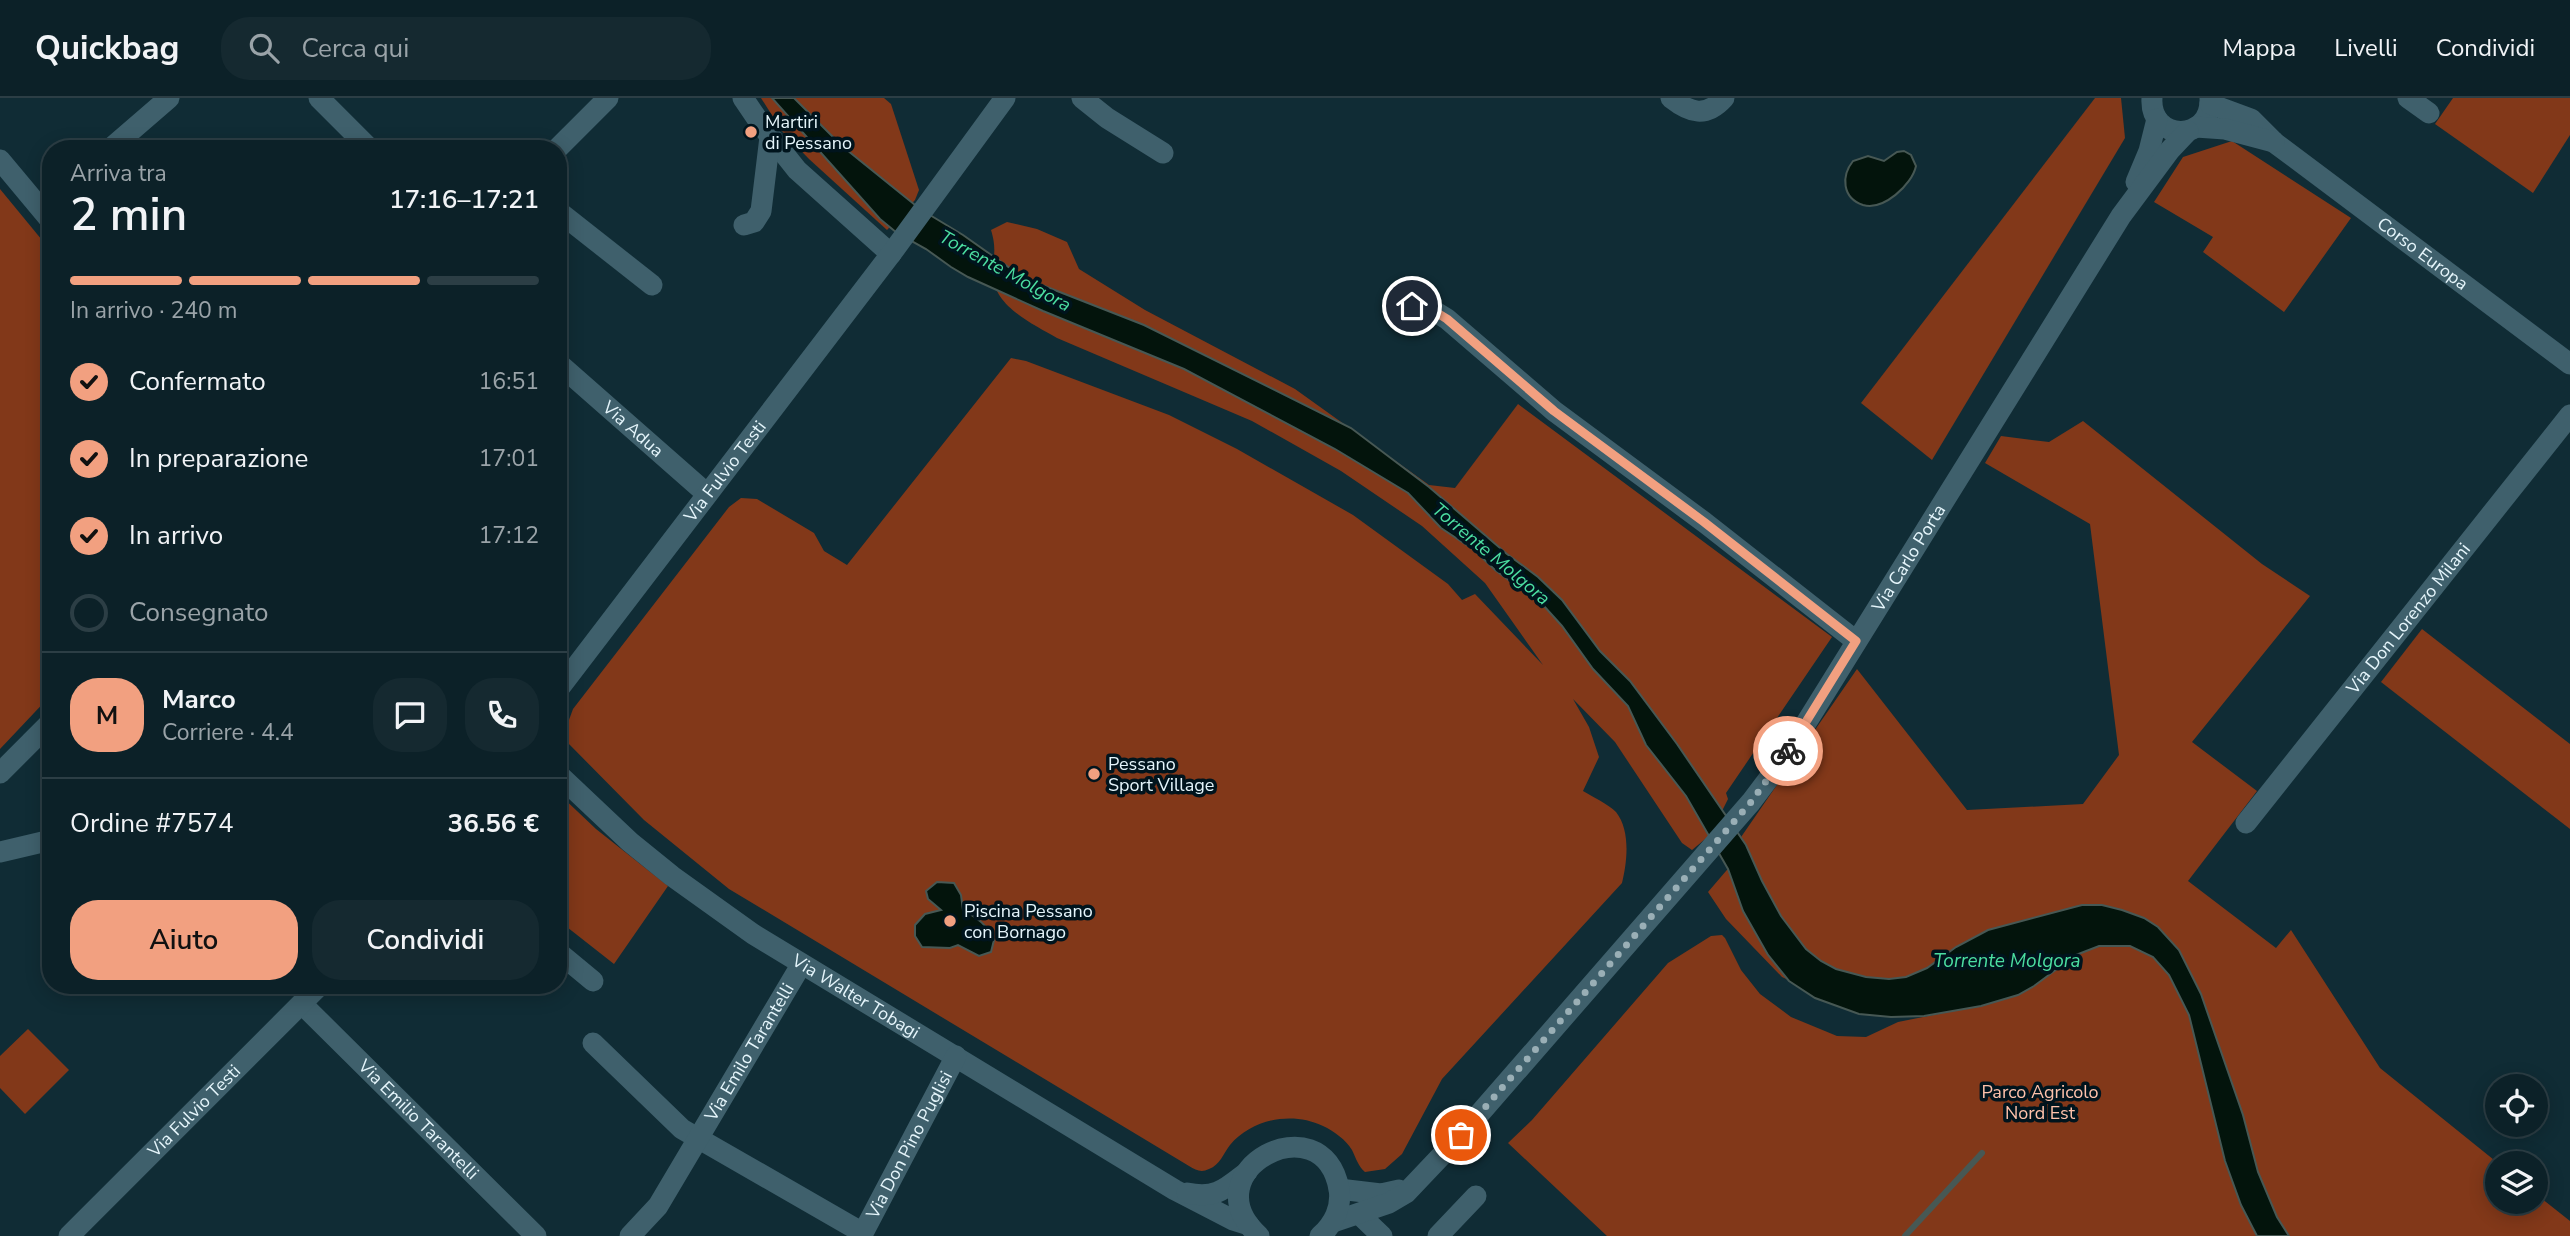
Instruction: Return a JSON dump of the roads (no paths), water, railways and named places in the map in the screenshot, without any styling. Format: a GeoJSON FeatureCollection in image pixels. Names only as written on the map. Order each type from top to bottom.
{"type":"FeatureCollection","features":[{"type":"Feature","properties":{"kind":"street"},"geometry":{"type":"LineString","coordinates":[[123,140],[169,98]]}},
{"type":"Feature","properties":{"kind":"street"},"geometry":{"type":"LineString","coordinates":[[319,98],[361,140]]}},
{"type":"Feature","properties":{"kind":"street"},"geometry":{"type":"LineString","coordinates":[[565,140],[608,98]]}},
{"type":"Feature","properties":{"kind":"street"},"geometry":{"type":"LineString","coordinates":[[743,98],[804,176],[895,249]]}},
{"type":"Feature","properties":{"kind":"street","name":"Via Fulvio Testi"},"geometry":{"type":"LineString","coordinates":[[567,678],[895,249],[1004,98]]}},
{"type":"Feature","properties":{"kind":"street"},"geometry":{"type":"LineString","coordinates":[[1082,98],[1107,118],[1163,153]]}},
{"type":"Feature","properties":{"kind":"street"},"geometry":{"type":"LineString","coordinates":[[1671,98],[1695,113],[1710,109],[1724,98]]}},
{"type":"Feature","properties":{"kind":"street"},"geometry":{"type":"LineString","coordinates":[[2152,98],[2152,109],[2157,119]]}},
{"type":"Feature","properties":{"kind":"street"},"geometry":{"type":"LineString","coordinates":[[2409,98],[2429,113]]}},
{"type":"Feature","properties":{"kind":"street","name":"Corso Europa"},"geometry":{"type":"LineString","coordinates":[[2210,101],[2260,126],[2276,143],[2570,364]]}},
{"type":"Feature","properties":{"kind":"street","name":"Via Carlo Porta"},"geometry":{"type":"LineString","coordinates":[[1326,1229],[1398,1199],[1427,1172],[1751,802],[1785,757],[2121,216],[2173,146],[2207,116],[2210,101]]}},
{"type":"Feature","properties":{"kind":"street","name":"Corso Europa"},"geometry":{"type":"LineString","coordinates":[[2157,119],[2170,130],[2225,129],[2276,143]]}},
{"type":"Feature","properties":{"kind":"street","name":"Via Carlo Porta"},"geometry":{"type":"LineString","coordinates":[[2121,216],[2148,154],[2157,119]]}},
{"type":"Feature","properties":{"kind":"street"},"geometry":{"type":"LineString","coordinates":[[744,225],[754,222],[761,211],[771,137]]}},
{"type":"Feature","properties":{"kind":"street"},"geometry":{"type":"LineString","coordinates":[[0,160],[42,204]]}},
{"type":"Feature","properties":{"kind":"street"},"geometry":{"type":"LineString","coordinates":[[567,218],[652,285]]}},
{"type":"Feature","properties":{"kind":"street"},"geometry":{"type":"LineString","coordinates":[[1412,306],[1434,311],[1447,319],[1554,411],[1704,522],[1856,641]]}},
{"type":"Feature","properties":{"kind":"street","name":"Via Adua"},"geometry":{"type":"LineString","coordinates":[[567,371],[708,494]]}},
{"type":"Feature","properties":{"kind":"street","name":"Via Don Lorenzo Milani"},"geometry":{"type":"LineString","coordinates":[[2246,823],[2569,418]]}},
{"type":"Feature","properties":{"kind":"street"},"geometry":{"type":"LineString","coordinates":[[0,773],[42,731]]}},
{"type":"Feature","properties":{"kind":"street","name":"Via Walter Tobagi"},"geometry":{"type":"LineString","coordinates":[[567,782],[630,842],[753,934],[1175,1190],[1253,1232]]}},
{"type":"Feature","properties":{"kind":"street"},"geometry":{"type":"LineString","coordinates":[[0,852],[42,842]]}},
{"type":"Feature","properties":{"kind":"street"},"geometry":{"type":"LineString","coordinates":[[567,959],[593,981]]}},
{"type":"Feature","properties":{"kind":"street","name":"Via Emilo Tarantelli"},"geometry":{"type":"LineString","coordinates":[[630,1236],[658,1206],[801,965]]}},
{"type":"Feature","properties":{"kind":"street","name":"Via Fulvio Testi"},"geometry":{"type":"LineString","coordinates":[[69,1236],[311,994]]}},
{"type":"Feature","properties":{"kind":"street","name":"Via Emilio Tarantelli"},"geometry":{"type":"LineString","coordinates":[[302,1004],[536,1236]]}},
{"type":"Feature","properties":{"kind":"street","name":"Via Emilo Tarantelli"},"geometry":{"type":"LineString","coordinates":[[593,1043],[671,1120],[698,1138]]}},
{"type":"Feature","properties":{"kind":"street","name":"Via Don Pino Puglisi"},"geometry":{"type":"LineString","coordinates":[[698,1138],[863,1233],[956,1056]]}},
{"type":"Feature","properties":{"kind":"street","name":"Via Walter Tobagi"},"geometry":{"type":"LineString","coordinates":[[1175,1190],[1210,1196],[1247,1172],[1258,1159],[1279,1148],[1298,1148],[1314,1153],[1336,1177],[1339,1189]]}},
{"type":"Feature","properties":{"kind":"street"},"geometry":{"type":"LineString","coordinates":[[1247,1172],[1242,1183],[1240,1201],[1243,1214],[1253,1232]]}},
{"type":"Feature","properties":{"kind":"street","name":"Via Carlo Porta"},"geometry":{"type":"LineString","coordinates":[[1339,1189],[1367,1194],[1389,1193],[1401,1189],[1427,1172]]}},
{"type":"Feature","properties":{"kind":"street"},"geometry":{"type":"LineString","coordinates":[[1326,1229],[1339,1207],[1339,1189]]}},
{"type":"Feature","properties":{"kind":"street"},"geometry":{"type":"LineString","coordinates":[[1438,1236],[1476,1196]]}},
{"type":"Feature","properties":{"kind":"street"},"geometry":{"type":"LineString","coordinates":[[1359,1214],[1382,1236]]}},
{"type":"Feature","properties":{"kind":"water","name":"Torrente Molgora"},"geometry":{"type":"Polygon","coordinates":[[[772,98],[794,98],[842,146],[920,209],[963,235],[1024,278],[1144,325],[1351,428],[1429,487],[1562,600],[1600,651],[1630,681],[1746,845],[1781,916],[1806,949],[1821,961],[1836,969],[1866,977],[1906,977],[1927,968],[1956,947],[1988,930],[2082,905],[2102,905],[2122,910],[2144,918],[2158,927],[2179,950],[2201,994],[2243,1115],[2258,1172],[2277,1217],[2289,1236],[2257,1236],[2241,1205],[2225,1161],[2189,1015],[2169,975],[2153,957],[2130,946],[2099,946],[2076,955],[2018,995],[1981,1006],[1924,1016],[1859,1014],[1815,998],[1789,981],[1768,955],[1743,911],[1728,869],[1686,796],[1646,745],[1628,706],[1593,669],[1544,606],[1495,570],[1474,550],[1441,528],[1408,493],[1335,449],[1184,369],[968,277],[897,233],[880,219],[772,98]]]}},
{"type":"Feature","properties":{"kind":"water"},"geometry":{"type":"Polygon","coordinates":[[[1904,151],[1911,155],[1916,166],[1909,181],[1896,195],[1871,206],[1856,202],[1847,192],[1845,180],[1853,161],[1868,156],[1884,161],[1897,152],[1904,151]]]}},
{"type":"Feature","properties":{"kind":"water","name":"Piscina Pessano con Bornago"},"geometry":{"type":"Polygon","coordinates":[[[937,882],[954,883],[961,895],[963,910],[982,922],[994,940],[991,952],[979,956],[958,945],[950,948],[922,947],[915,936],[915,925],[925,914],[941,910],[928,899],[926,891],[937,882]]]}},
{"type":"Feature","properties":{"kind":"waterway"},"geometry":{"type":"LineString","coordinates":[[1905,1236],[1982,1153]]}},
{"type":"Feature","properties":{"kind":"place","name":"Martiri di Pessano"},"geometry":{"type":"Point","coordinates":[751,132]}},
{"type":"Feature","properties":{"kind":"place","name":"Pessano Sport Village"},"geometry":{"type":"Point","coordinates":[1094,774]}},
{"type":"Feature","properties":{"kind":"place","name":"Piscina Pessano con Bornago"},"geometry":{"type":"Point","coordinates":[950,921]}},
{"type":"Feature","properties":{"kind":"park label","name":"Parco Agricolo Nord Est"},"geometry":{"type":"Point","coordinates":[2040,1102]}}]}
